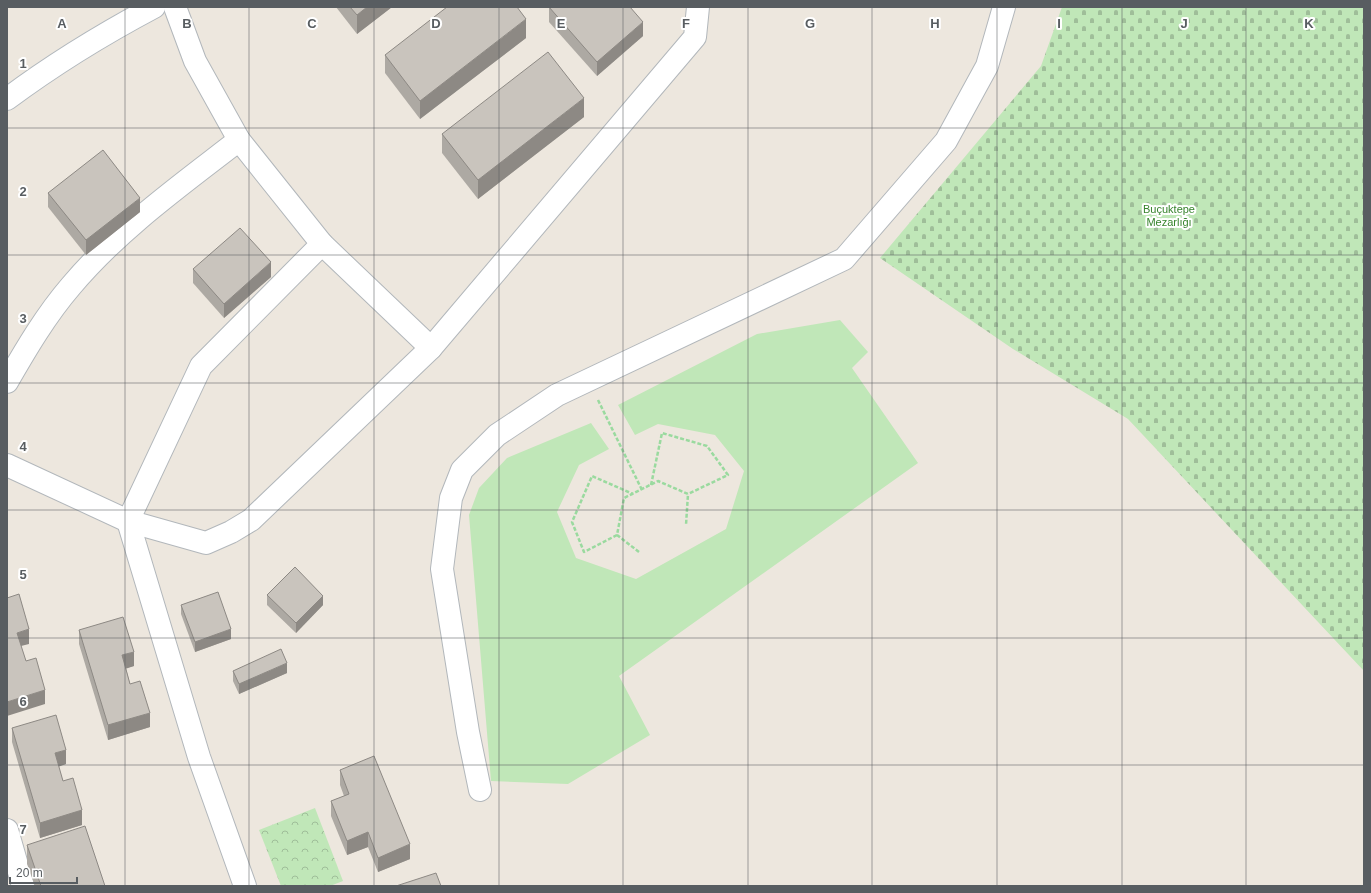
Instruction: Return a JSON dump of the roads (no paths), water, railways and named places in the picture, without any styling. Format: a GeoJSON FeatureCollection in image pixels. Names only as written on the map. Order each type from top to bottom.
{"type":"FeatureCollection","features":[{"type":"Feature","properties":{"kind":"street"},"geometry":{"type":"LineString","coordinates":[[7,99],[63,59],[106,32],[154,7]]}},
{"type":"Feature","properties":{"kind":"street"},"geometry":{"type":"LineString","coordinates":[[175,7],[195,60],[239,140],[322,244],[431,348]]}},
{"type":"Feature","properties":{"kind":"street"},"geometry":{"type":"LineString","coordinates":[[7,465],[128,521],[206,542],[231,532],[251,520],[431,348],[695,38],[698,7]]}},
{"type":"Feature","properties":{"kind":"street"},"geometry":{"type":"LineString","coordinates":[[480,790],[468,732],[442,569],[451,498],[462,470],[497,435],[557,395],[844,259],[946,141],[987,66],[1004,7]]}},
{"type":"Feature","properties":{"kind":"street"},"geometry":{"type":"LineString","coordinates":[[7,382],[26,348],[71,286],[152,207],[239,140]]}},
{"type":"Feature","properties":{"kind":"street"},"geometry":{"type":"LineString","coordinates":[[245,886],[199,757],[128,521],[201,366],[322,244]]}},
{"type":"Feature","properties":{"kind":"street"},"geometry":{"type":"LineString","coordinates":[[7,830],[23,886]]}},
{"type":"Feature","properties":{"kind":"park label","name":"Buçuktepe Mezarlığı"},"geometry":{"type":"Point","coordinates":[1169,215]}}]}
